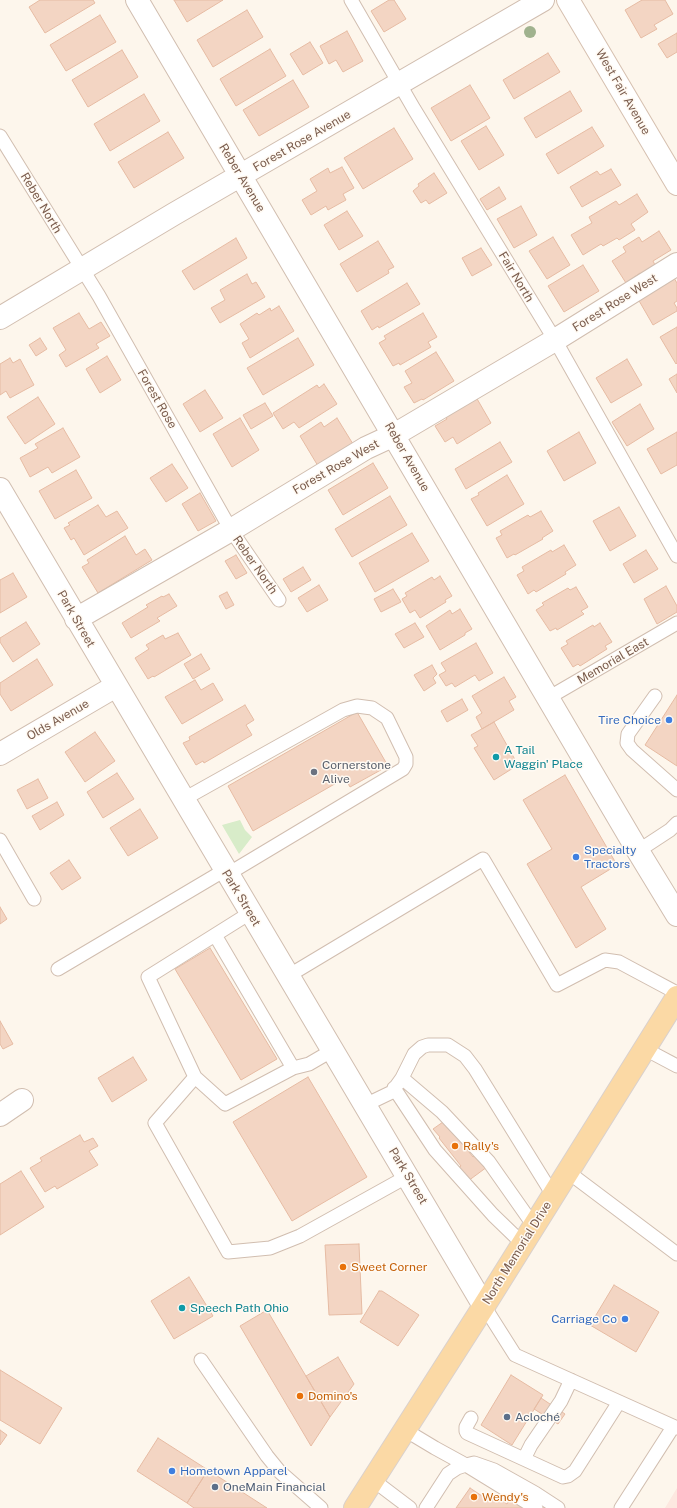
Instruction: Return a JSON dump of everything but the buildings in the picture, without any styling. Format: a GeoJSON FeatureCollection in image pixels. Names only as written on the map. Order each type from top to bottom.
{"type":"FeatureCollection","features":[{"type":"Feature","properties":{"kind":"main road","name":"North Memorial Drive"},"geometry":{"type":"LineString","coordinates":[[355,1508],[484,1306],[677,998]]}},
{"type":"Feature","properties":{"kind":"street","name":"Reber Avenue"},"geometry":{"type":"LineString","coordinates":[[137,0],[638,851],[677,914]]}},
{"type":"Feature","properties":{"kind":"street","name":"Forest Rose Avenue"},"geometry":{"type":"LineString","coordinates":[[0,318],[543,0]]}},
{"type":"Feature","properties":{"kind":"street","name":"West Fair Avenue"},"geometry":{"type":"LineString","coordinates":[[568,0],[677,184]]}},
{"type":"Feature","properties":{"kind":"street","name":"Forest Rose West"},"geometry":{"type":"LineString","coordinates":[[76,619],[231,530],[366,448],[394,435],[555,340],[677,264]]}},
{"type":"Feature","properties":{"kind":"street","name":"Park Street"},"geometry":{"type":"LineString","coordinates":[[0,489],[484,1306]]}},
{"type":"Feature","properties":{"kind":"street","name":"Olds Avenue"},"geometry":{"type":"LineString","coordinates":[[0,754],[116,686]]}},
{"type":"Feature","properties":{"kind":"street"},"geometry":{"type":"LineString","coordinates":[[0,1115],[22,1100]]}},
{"type":"Feature","properties":{"kind":"lane","name":"Fair North"},"geometry":{"type":"LineString","coordinates":[[351,0],[400,84],[555,340],[677,556]]}},
{"type":"Feature","properties":{"kind":"lane","name":"Reber North"},"geometry":{"type":"LineString","coordinates":[[0,136],[82,269]]}},
{"type":"Feature","properties":{"kind":"lane","name":"Forest Rose"},"geometry":{"type":"LineString","coordinates":[[82,269],[231,530]]}},
{"type":"Feature","properties":{"kind":"lane","name":"Reber North"},"geometry":{"type":"LineString","coordinates":[[231,530],[279,600]]}},
{"type":"Feature","properties":{"kind":"lane","name":"Memorial East"},"geometry":{"type":"LineString","coordinates":[[548,698],[677,623]]}},
{"type":"Feature","properties":{"kind":"lane"},"geometry":{"type":"LineString","coordinates":[[655,696],[628,734],[628,743],[632,750],[677,790]]}},
{"type":"Feature","properties":{"kind":"lane"},"geometry":{"type":"LineString","coordinates":[[58,970],[403,769],[406,764],[406,757],[387,718],[372,708],[357,706],[344,710],[184,799]]}},
{"type":"Feature","properties":{"kind":"lane"},"geometry":{"type":"LineString","coordinates":[[638,851],[677,823]]}},
{"type":"Feature","properties":{"kind":"lane"},"geometry":{"type":"LineString","coordinates":[[0,840],[34,899]]}},
{"type":"Feature","properties":{"kind":"lane"},"geometry":{"type":"LineString","coordinates":[[288,976],[483,859],[556,985],[605,960],[619,962],[677,993]]}},
{"type":"Feature","properties":{"kind":"lane"},"geometry":{"type":"LineString","coordinates":[[250,913],[148,977],[195,1077],[225,1104],[293,1068],[309,1064],[333,1050]]}},
{"type":"Feature","properties":{"kind":"lane"},"geometry":{"type":"LineString","coordinates":[[215,935],[293,1068]]}},
{"type":"Feature","properties":{"kind":"lane"},"geometry":{"type":"LineString","coordinates":[[365,1104],[387,1094],[394,1088],[402,1078],[414,1054],[422,1047],[428,1045],[448,1045],[465,1056],[475,1068],[553,1195]]}},
{"type":"Feature","properties":{"kind":"lane"},"geometry":{"type":"LineString","coordinates":[[645,1049],[677,1066]]}},
{"type":"Feature","properties":{"kind":"lane"},"geometry":{"type":"LineString","coordinates":[[195,1077],[155,1123],[228,1252],[270,1248],[300,1236],[408,1176]]}},
{"type":"Feature","properties":{"kind":"lane"},"geometry":{"type":"LineString","coordinates":[[402,1078],[442,1112],[490,1162],[528,1235]]}},
{"type":"Feature","properties":{"kind":"lane"},"geometry":{"type":"LineString","coordinates":[[394,1088],[435,1150],[488,1210],[528,1235]]}},
{"type":"Feature","properties":{"kind":"lane"},"geometry":{"type":"LineString","coordinates":[[568,1172],[677,1254]]}},
{"type":"Feature","properties":{"kind":"lane"},"geometry":{"type":"LineString","coordinates":[[484,1306],[515,1355],[675,1427],[621,1508]]}},
{"type":"Feature","properties":{"kind":"lane"},"geometry":{"type":"LineString","coordinates":[[201,1360],[267,1456],[280,1472],[321,1508]]}},
{"type":"Feature","properties":{"kind":"lane"},"geometry":{"type":"LineString","coordinates":[[524,1459],[531,1445],[561,1401],[571,1380]]}},
{"type":"Feature","properties":{"kind":"lane"},"geometry":{"type":"LineString","coordinates":[[471,1418],[466,1426],[467,1433],[563,1477],[572,1474],[619,1402]]}},
{"type":"Feature","properties":{"kind":"lane"},"geometry":{"type":"LineString","coordinates":[[405,1430],[536,1508]]}},
{"type":"Feature","properties":{"kind":"lane"},"geometry":{"type":"LineString","coordinates":[[426,1508],[448,1474],[457,1468],[474,1463],[494,1470],[558,1508]]}},
{"type":"Feature","properties":{"kind":"lane"},"geometry":{"type":"LineString","coordinates":[[373,1480],[410,1508]]}},
{"type":"Feature","properties":{"kind":"shaded area"},"geometry":{"type":"Polygon","coordinates":[[[677,1488],[677,1508],[665,1508],[677,1488]]]}},
{"type":"Feature","properties":{"kind":"green space"},"geometry":{"type":"Polygon","coordinates":[[[240,820],[245,830],[252,837],[239,854],[222,825],[240,820]]]}},
{"type":"Feature","properties":{"kind":"place","name":"Tire Choice"},"geometry":{"type":"Point","coordinates":[669,720]}},
{"type":"Feature","properties":{"kind":"place","name":"A Tail Waggin' Place"},"geometry":{"type":"Point","coordinates":[496,757]}},
{"type":"Feature","properties":{"kind":"place","name":"Cornerstone Alive"},"geometry":{"type":"Point","coordinates":[314,772]}},
{"type":"Feature","properties":{"kind":"place","name":"Specialty Tractors"},"geometry":{"type":"Point","coordinates":[576,857]}},
{"type":"Feature","properties":{"kind":"place","name":"Rally's"},"geometry":{"type":"Point","coordinates":[455,1146]}},
{"type":"Feature","properties":{"kind":"place","name":"Sweet Corner"},"geometry":{"type":"Point","coordinates":[343,1267]}},
{"type":"Feature","properties":{"kind":"place","name":"Speech Path Ohio"},"geometry":{"type":"Point","coordinates":[182,1308]}},
{"type":"Feature","properties":{"kind":"place","name":"Carriage Co"},"geometry":{"type":"Point","coordinates":[625,1319]}},
{"type":"Feature","properties":{"kind":"place","name":"Domino's"},"geometry":{"type":"Point","coordinates":[300,1396]}},
{"type":"Feature","properties":{"kind":"place","name":"Acloché"},"geometry":{"type":"Point","coordinates":[507,1417]}},
{"type":"Feature","properties":{"kind":"place","name":"Hometown Apparel"},"geometry":{"type":"Point","coordinates":[172,1471]}},
{"type":"Feature","properties":{"kind":"place","name":"OneMain Financial"},"geometry":{"type":"Point","coordinates":[215,1487]}},
{"type":"Feature","properties":{"kind":"place","name":"Wendy's"},"geometry":{"type":"Point","coordinates":[474,1497]}}]}
